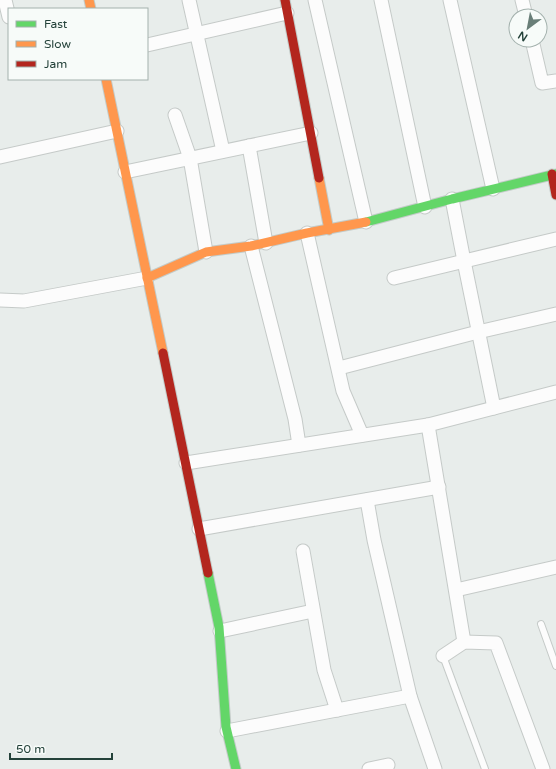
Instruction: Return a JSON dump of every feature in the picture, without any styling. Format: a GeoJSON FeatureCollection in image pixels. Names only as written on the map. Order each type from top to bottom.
{"type":"FeatureCollection","features":[{"type":"Feature","properties":{"kind":"street"},"geometry":{"type":"LineString","coordinates":[[5,0],[8,13]]}},
{"type":"Feature","properties":{"kind":"street"},"geometry":{"type":"LineString","coordinates":[[189,0],[223,151]]}},
{"type":"Feature","properties":{"kind":"street"},"geometry":{"type":"LineString","coordinates":[[285,0],[329,230]]}},
{"type":"Feature","properties":{"kind":"street"},"geometry":{"type":"LineString","coordinates":[[315,0],[366,222]]}},
{"type":"Feature","properties":{"kind":"street"},"geometry":{"type":"LineString","coordinates":[[381,0],[425,207]]}},
{"type":"Feature","properties":{"kind":"street"},"geometry":{"type":"LineString","coordinates":[[450,0],[493,189]]}},
{"type":"Feature","properties":{"kind":"street"},"geometry":{"type":"LineString","coordinates":[[148,45],[288,13]]}},
{"type":"Feature","properties":{"kind":"street"},"geometry":{"type":"LineString","coordinates":[[534,48],[542,84],[556,81]]}},
{"type":"Feature","properties":{"kind":"street"},"geometry":{"type":"LineString","coordinates":[[106,80],[220,631],[227,731],[236,769]]}},
{"type":"Feature","properties":{"kind":"street"},"geometry":{"type":"LineString","coordinates":[[175,115],[190,158],[206,252]]}},
{"type":"Feature","properties":{"kind":"street"},"geometry":{"type":"LineString","coordinates":[[0,157],[117,131]]}},
{"type":"Feature","properties":{"kind":"street"},"geometry":{"type":"LineString","coordinates":[[125,172],[311,133]]}},
{"type":"Feature","properties":{"kind":"street"},"geometry":{"type":"LineString","coordinates":[[248,146],[266,243]]}},
{"type":"Feature","properties":{"kind":"street"},"geometry":{"type":"LineString","coordinates":[[0,300],[24,301],[147,278],[206,252],[251,246],[307,233],[366,222],[554,174],[556,195]]}},
{"type":"Feature","properties":{"kind":"street"},"geometry":{"type":"LineString","coordinates":[[452,199],[494,408]]}},
{"type":"Feature","properties":{"kind":"street"},"geometry":{"type":"LineString","coordinates":[[307,233],[339,368],[343,391],[362,435]]}},
{"type":"Feature","properties":{"kind":"street"},"geometry":{"type":"LineString","coordinates":[[394,278],[556,239]]}},
{"type":"Feature","properties":{"kind":"street"},"geometry":{"type":"LineString","coordinates":[[251,246],[295,419],[299,444]]}},
{"type":"Feature","properties":{"kind":"street"},"geometry":{"type":"LineString","coordinates":[[339,368],[478,332],[556,314]]}},
{"type":"Feature","properties":{"kind":"street"},"geometry":{"type":"LineString","coordinates":[[186,463],[299,444],[428,425],[556,392]]}},
{"type":"Feature","properties":{"kind":"street"},"geometry":{"type":"LineString","coordinates":[[428,425],[464,642]]}},
{"type":"Feature","properties":{"kind":"street"},"geometry":{"type":"LineString","coordinates":[[199,529],[439,487]]}},
{"type":"Feature","properties":{"kind":"street"},"geometry":{"type":"LineString","coordinates":[[367,500],[384,585],[410,696],[435,769]]}},
{"type":"Feature","properties":{"kind":"street"},"geometry":{"type":"LineString","coordinates":[[302,551],[324,670],[337,710]]}},
{"type":"Feature","properties":{"kind":"street"},"geometry":{"type":"LineString","coordinates":[[456,590],[556,567]]}},
{"type":"Feature","properties":{"kind":"street"},"geometry":{"type":"LineString","coordinates":[[220,631],[313,611]]}},
{"type":"Feature","properties":{"kind":"street"},"geometry":{"type":"LineString","coordinates":[[443,656],[464,642],[496,642],[543,769]]}},
{"type":"Feature","properties":{"kind":"street"},"geometry":{"type":"LineString","coordinates":[[227,731],[410,696]]}},
{"type":"Feature","properties":{"kind":"street"},"geometry":{"type":"LineString","coordinates":[[369,769],[388,765]]}},
{"type":"Feature","properties":{"kind":"lane"},"geometry":{"type":"LineString","coordinates":[[541,624],[556,666]]}},
{"type":"Feature","properties":{"kind":"lane"},"geometry":{"type":"LineString","coordinates":[[443,656],[485,769]]}},
{"type":"Feature","properties":{"kind":"traffic: fast"},"geometry":{"type":"LineString","coordinates":[[366,222],[452,199],[556,174]]}},
{"type":"Feature","properties":{"kind":"traffic: fast"},"geometry":{"type":"LineString","coordinates":[[208,573],[219,627],[226,727],[236,769]]}},
{"type":"Feature","properties":{"kind":"traffic: slow"},"geometry":{"type":"LineString","coordinates":[[89,0],[91,8]]}},
{"type":"Feature","properties":{"kind":"traffic: slow"},"geometry":{"type":"LineString","coordinates":[[106,80],[163,353]]}},
{"type":"Feature","properties":{"kind":"traffic: slow"},"geometry":{"type":"LineString","coordinates":[[319,178],[329,230]]}},
{"type":"Feature","properties":{"kind":"traffic: slow"},"geometry":{"type":"LineString","coordinates":[[147,278],[206,252],[251,246],[307,233],[366,222]]}},
{"type":"Feature","properties":{"kind":"traffic: jam"},"geometry":{"type":"LineString","coordinates":[[285,0],[319,178]]}},
{"type":"Feature","properties":{"kind":"traffic: jam"},"geometry":{"type":"LineString","coordinates":[[552,174],[556,195]]}},
{"type":"Feature","properties":{"kind":"traffic: jam"},"geometry":{"type":"LineString","coordinates":[[163,353],[208,573]]}}]}
